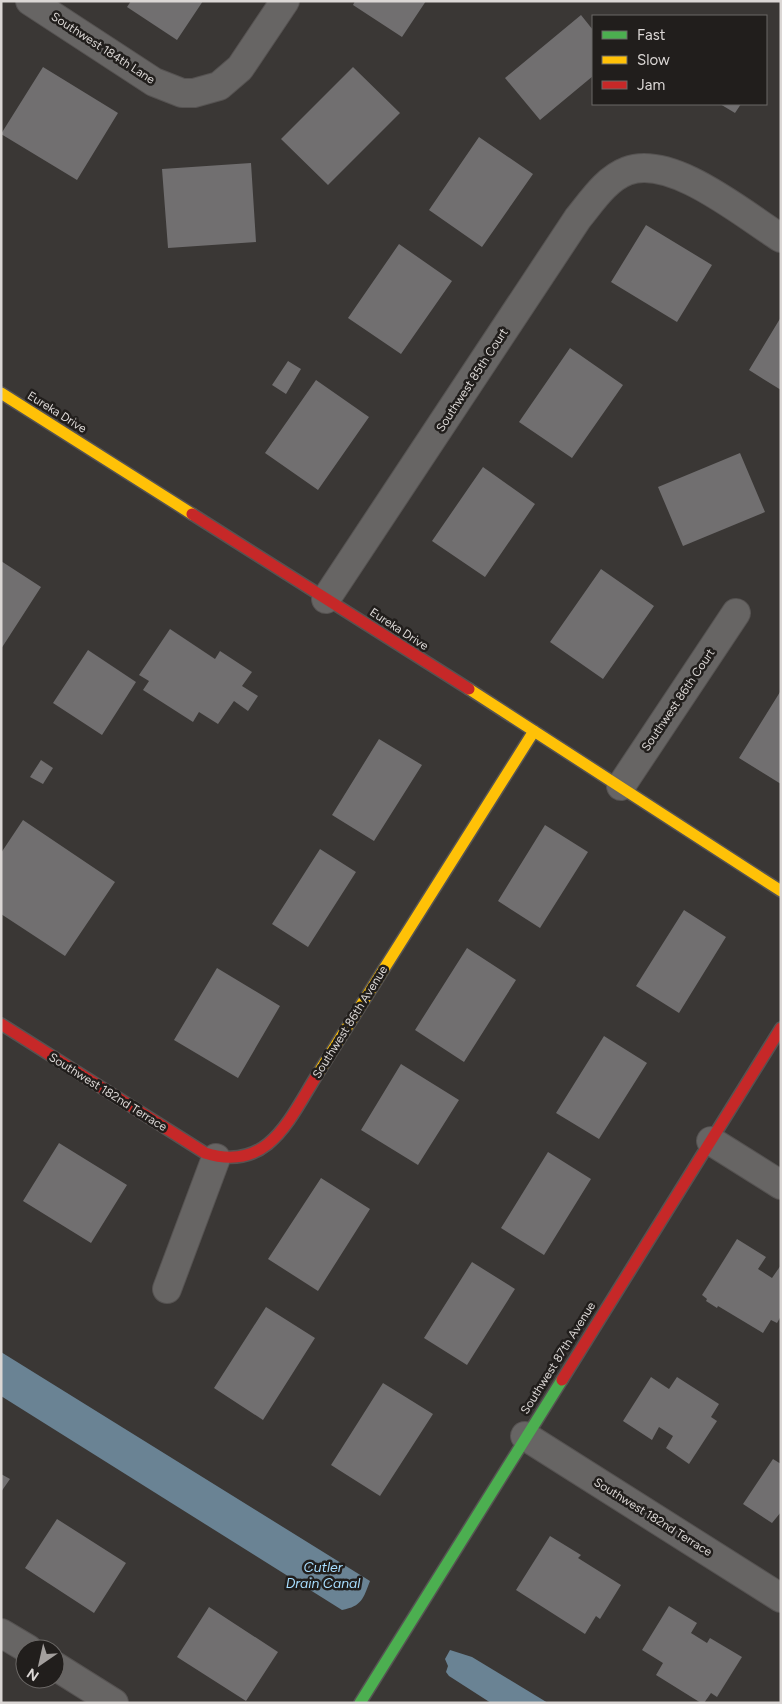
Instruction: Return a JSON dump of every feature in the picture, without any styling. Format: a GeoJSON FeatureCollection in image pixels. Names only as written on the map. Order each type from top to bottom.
{"type":"FeatureCollection","features":[{"type":"Feature","properties":{"kind":"street","name":"Southwest 184th Lane"},"geometry":{"type":"LineString","coordinates":[[30,1],[167,88],[182,93],[207,91],[229,79],[240,68],[285,1]]}},
{"type":"Feature","properties":{"kind":"street","name":"Southwest 85th Court"},"geometry":{"type":"LineString","coordinates":[[326,599],[578,218],[604,187],[628,171],[653,168],[680,175],[781,238]]}},
{"type":"Feature","properties":{"kind":"street","name":"Eureka Drive"},"geometry":{"type":"LineString","coordinates":[[1,392],[621,786],[781,891]]}},
{"type":"Feature","properties":{"kind":"street","name":"Southwest 86th Court"},"geometry":{"type":"LineString","coordinates":[[621,786],[736,613]]}},
{"type":"Feature","properties":{"kind":"street","name":"Southwest 86th Avenue"},"geometry":{"type":"LineString","coordinates":[[216,1158],[238,1159],[253,1155],[268,1146],[280,1132],[534,731]]}},
{"type":"Feature","properties":{"kind":"street","name":"Southwest 182nd Terrace"},"geometry":{"type":"LineString","coordinates":[[1,1024],[193,1146],[216,1158]]}},
{"type":"Feature","properties":{"kind":"street","name":"Southwest 87th Avenue"},"geometry":{"type":"LineString","coordinates":[[360,1703],[781,1028]]}},
{"type":"Feature","properties":{"kind":"street"},"geometry":{"type":"LineString","coordinates":[[711,1141],[781,1185]]}},
{"type":"Feature","properties":{"kind":"street"},"geometry":{"type":"LineString","coordinates":[[167,1288],[216,1158]]}},
{"type":"Feature","properties":{"kind":"street","name":"Southwest 182nd Terrace"},"geometry":{"type":"LineString","coordinates":[[525,1436],[781,1598]]}},
{"type":"Feature","properties":{"kind":"street"},"geometry":{"type":"LineString","coordinates":[[1,1632],[15,1641]]}},
{"type":"Feature","properties":{"kind":"street"},"geometry":{"type":"LineString","coordinates":[[65,1672],[114,1703]]}},
{"type":"Feature","properties":{"kind":"water","name":"Cutler Drain Canal"},"geometry":{"type":"Polygon","coordinates":[[[1,1352],[370,1581],[361,1601],[354,1606],[342,1610],[1,1396],[1,1352]]]}},
{"type":"Feature","properties":{"kind":"water"},"geometry":{"type":"Polygon","coordinates":[[[450,1650],[472,1657],[548,1703],[491,1703],[449,1676],[446,1672],[448,1666],[445,1659],[450,1650]]]}},
{"type":"Feature","properties":{"kind":"building"},"geometry":{"type":"Polygon","coordinates":[[[131,1],[203,1],[177,40],[127,7],[131,1]]]}},
{"type":"Feature","properties":{"kind":"building"},"geometry":{"type":"Polygon","coordinates":[[[355,1],[426,1],[402,37],[353,5],[355,1]]]}},
{"type":"Feature","properties":{"kind":"building"},"geometry":{"type":"Polygon","coordinates":[[[581,15],[592,29],[592,77],[540,120],[505,78],[581,15]]]}},
{"type":"Feature","properties":{"kind":"building"},"geometry":{"type":"Polygon","coordinates":[[[43,67],[118,113],[77,180],[1,134],[43,67]]]}},
{"type":"Feature","properties":{"kind":"building"},"geometry":{"type":"Polygon","coordinates":[[[353,67],[400,113],[328,185],[281,139],[353,67]]]}},
{"type":"Feature","properties":{"kind":"building"},"geometry":{"type":"Polygon","coordinates":[[[722,105],[740,105],[735,113],[722,105]]]}},
{"type":"Feature","properties":{"kind":"building"},"geometry":{"type":"Polygon","coordinates":[[[479,137],[533,174],[482,247],[429,210],[479,137]]]}},
{"type":"Feature","properties":{"kind":"building"},"geometry":{"type":"Polygon","coordinates":[[[251,163],[256,242],[168,248],[162,169],[251,163]]]}},
{"type":"Feature","properties":{"kind":"building"},"geometry":{"type":"Polygon","coordinates":[[[646,225],[712,265],[677,322],[611,282],[646,225]]]}},
{"type":"Feature","properties":{"kind":"building"},"geometry":{"type":"Polygon","coordinates":[[[399,244],[452,281],[401,354],[348,318],[399,244]]]}},
{"type":"Feature","properties":{"kind":"building"},"geometry":{"type":"Polygon","coordinates":[[[781,317],[781,390],[749,370],[781,317]]]}},
{"type":"Feature","properties":{"kind":"building"},"geometry":{"type":"Polygon","coordinates":[[[570,348],[623,385],[572,458],[519,422],[570,348]]]}},
{"type":"Feature","properties":{"kind":"building"},"geometry":{"type":"Polygon","coordinates":[[[288,361],[301,369],[286,394],[272,385],[288,361]]]}},
{"type":"Feature","properties":{"kind":"building"},"geometry":{"type":"Polygon","coordinates":[[[316,380],[369,417],[318,490],[265,453],[316,380]]]}},
{"type":"Feature","properties":{"kind":"building"},"geometry":{"type":"Polygon","coordinates":[[[740,453],[765,512],[683,546],[658,487],[740,453]]]}},
{"type":"Feature","properties":{"kind":"building"},"geometry":{"type":"Polygon","coordinates":[[[483,467],[535,504],[485,577],[432,541],[483,467]]]}},
{"type":"Feature","properties":{"kind":"building"},"geometry":{"type":"Polygon","coordinates":[[[1,561],[41,587],[1,649],[1,561]]]}},
{"type":"Feature","properties":{"kind":"building"},"geometry":{"type":"Polygon","coordinates":[[[601,569],[654,606],[603,679],[550,642],[601,569]]]}},
{"type":"Feature","properties":{"kind":"building"},"geometry":{"type":"Polygon","coordinates":[[[170,629],[215,659],[220,651],[252,672],[242,686],[258,696],[248,711],[234,701],[218,724],[199,712],[193,722],[143,690],[149,681],[139,675],[170,629]]]}},
{"type":"Feature","properties":{"kind":"building"},"geometry":{"type":"Polygon","coordinates":[[[88,650],[136,682],[102,735],[53,703],[88,650]]]}},
{"type":"Feature","properties":{"kind":"building"},"geometry":{"type":"Polygon","coordinates":[[[781,693],[781,784],[739,758],[781,693]]]}},
{"type":"Feature","properties":{"kind":"building"},"geometry":{"type":"Polygon","coordinates":[[[379,739],[422,765],[374,841],[332,815],[379,739]]]}},
{"type":"Feature","properties":{"kind":"building"},"geometry":{"type":"Polygon","coordinates":[[[41,760],[53,768],[43,784],[30,777],[41,760]]]}},
{"type":"Feature","properties":{"kind":"building"},"geometry":{"type":"Polygon","coordinates":[[[23,820],[115,882],[65,956],[1,914],[1,853],[23,820]]]}},
{"type":"Feature","properties":{"kind":"building"},"geometry":{"type":"Polygon","coordinates":[[[545,825],[588,852],[540,928],[498,901],[545,825]]]}},
{"type":"Feature","properties":{"kind":"building"},"geometry":{"type":"Polygon","coordinates":[[[320,849],[356,872],[308,947],[272,924],[320,849]]]}},
{"type":"Feature","properties":{"kind":"building"},"geometry":{"type":"Polygon","coordinates":[[[684,910],[726,937],[679,1013],[636,986],[684,910]]]}},
{"type":"Feature","properties":{"kind":"building"},"geometry":{"type":"Polygon","coordinates":[[[467,948],[516,980],[464,1062],[415,1030],[467,948]]]}},
{"type":"Feature","properties":{"kind":"building"},"geometry":{"type":"Polygon","coordinates":[[[217,968],[280,1006],[238,1078],[174,1040],[217,968]]]}},
{"type":"Feature","properties":{"kind":"building"},"geometry":{"type":"Polygon","coordinates":[[[604,1036],[647,1063],[599,1139],[556,1113],[604,1036]]]}},
{"type":"Feature","properties":{"kind":"building"},"geometry":{"type":"Polygon","coordinates":[[[401,1064],[459,1100],[418,1165],[361,1130],[401,1064]]]}},
{"type":"Feature","properties":{"kind":"building"},"geometry":{"type":"Polygon","coordinates":[[[59,1143],[127,1185],[91,1243],[23,1201],[59,1143]]]}},
{"type":"Feature","properties":{"kind":"building"},"geometry":{"type":"Polygon","coordinates":[[[548,1152],[591,1179],[544,1255],[501,1228],[548,1152]]]}},
{"type":"Feature","properties":{"kind":"building"},"geometry":{"type":"Polygon","coordinates":[[[321,1178],[370,1209],[318,1291],[268,1259],[321,1178]]]}},
{"type":"Feature","properties":{"kind":"building"},"geometry":{"type":"Polygon","coordinates":[[[737,1239],[766,1257],[758,1269],[772,1278],[781,1265],[781,1316],[777,1323],[771,1320],[763,1333],[718,1306],[717,1308],[706,1301],[707,1299],[702,1295],[737,1239]]]}},
{"type":"Feature","properties":{"kind":"building"},"geometry":{"type":"Polygon","coordinates":[[[472,1262],[515,1289],[467,1365],[424,1338],[472,1262]]]}},
{"type":"Feature","properties":{"kind":"building"},"geometry":{"type":"Polygon","coordinates":[[[266,1307],[315,1338],[263,1420],[214,1388],[266,1307]]]}},
{"type":"Feature","properties":{"kind":"building"},"geometry":{"type":"Polygon","coordinates":[[[651,1377],[669,1389],[677,1377],[719,1404],[711,1417],[717,1421],[689,1464],[666,1448],[673,1436],[659,1427],[652,1440],[623,1421],[651,1377]]]}},
{"type":"Feature","properties":{"kind":"building"},"geometry":{"type":"Polygon","coordinates":[[[383,1383],[433,1414],[380,1496],[331,1465],[383,1383]]]}},
{"type":"Feature","properties":{"kind":"building"},"geometry":{"type":"Polygon","coordinates":[[[773,1459],[781,1464],[781,1512],[772,1523],[743,1504],[773,1459]]]}},
{"type":"Feature","properties":{"kind":"building"},"geometry":{"type":"Polygon","coordinates":[[[1,1474],[10,1479],[1,1492],[1,1474]]]}},
{"type":"Feature","properties":{"kind":"building"},"geometry":{"type":"Polygon","coordinates":[[[57,1519],[126,1563],[94,1613],[25,1568],[57,1519]]]}},
{"type":"Feature","properties":{"kind":"building"},"geometry":{"type":"Polygon","coordinates":[[[550,1536],[581,1555],[578,1558],[621,1585],[600,1619],[596,1616],[585,1634],[516,1590],[550,1536]]]}},
{"type":"Feature","properties":{"kind":"building"},"geometry":{"type":"Polygon","coordinates":[[[669,1606],[697,1623],[691,1633],[707,1643],[710,1638],[742,1657],[717,1697],[711,1693],[704,1703],[701,1703],[656,1675],[663,1663],[642,1650],[669,1606]]]}},
{"type":"Feature","properties":{"kind":"building"},"geometry":{"type":"Polygon","coordinates":[[[209,1607],[278,1652],[246,1701],[177,1657],[209,1607]]]}},
{"type":"Feature","properties":{"kind":"traffic: fast"},"geometry":{"type":"LineString","coordinates":[[360,1703],[562,1380]]}},
{"type":"Feature","properties":{"kind":"traffic: slow"},"geometry":{"type":"LineString","coordinates":[[1,393],[192,514]]}},
{"type":"Feature","properties":{"kind":"traffic: slow"},"geometry":{"type":"LineString","coordinates":[[469,689],[781,891]]}},
{"type":"Feature","properties":{"kind":"traffic: slow"},"geometry":{"type":"LineString","coordinates":[[317,1075],[534,731]]}},
{"type":"Feature","properties":{"kind":"traffic: jam"},"geometry":{"type":"LineString","coordinates":[[192,514],[469,689]]}},
{"type":"Feature","properties":{"kind":"traffic: jam"},"geometry":{"type":"LineString","coordinates":[[1,1024],[205,1153],[227,1157],[245,1156],[261,1149],[274,1138],[297,1109],[317,1075]]}},
{"type":"Feature","properties":{"kind":"traffic: jam"},"geometry":{"type":"LineString","coordinates":[[562,1380],[781,1028]]}}]}
